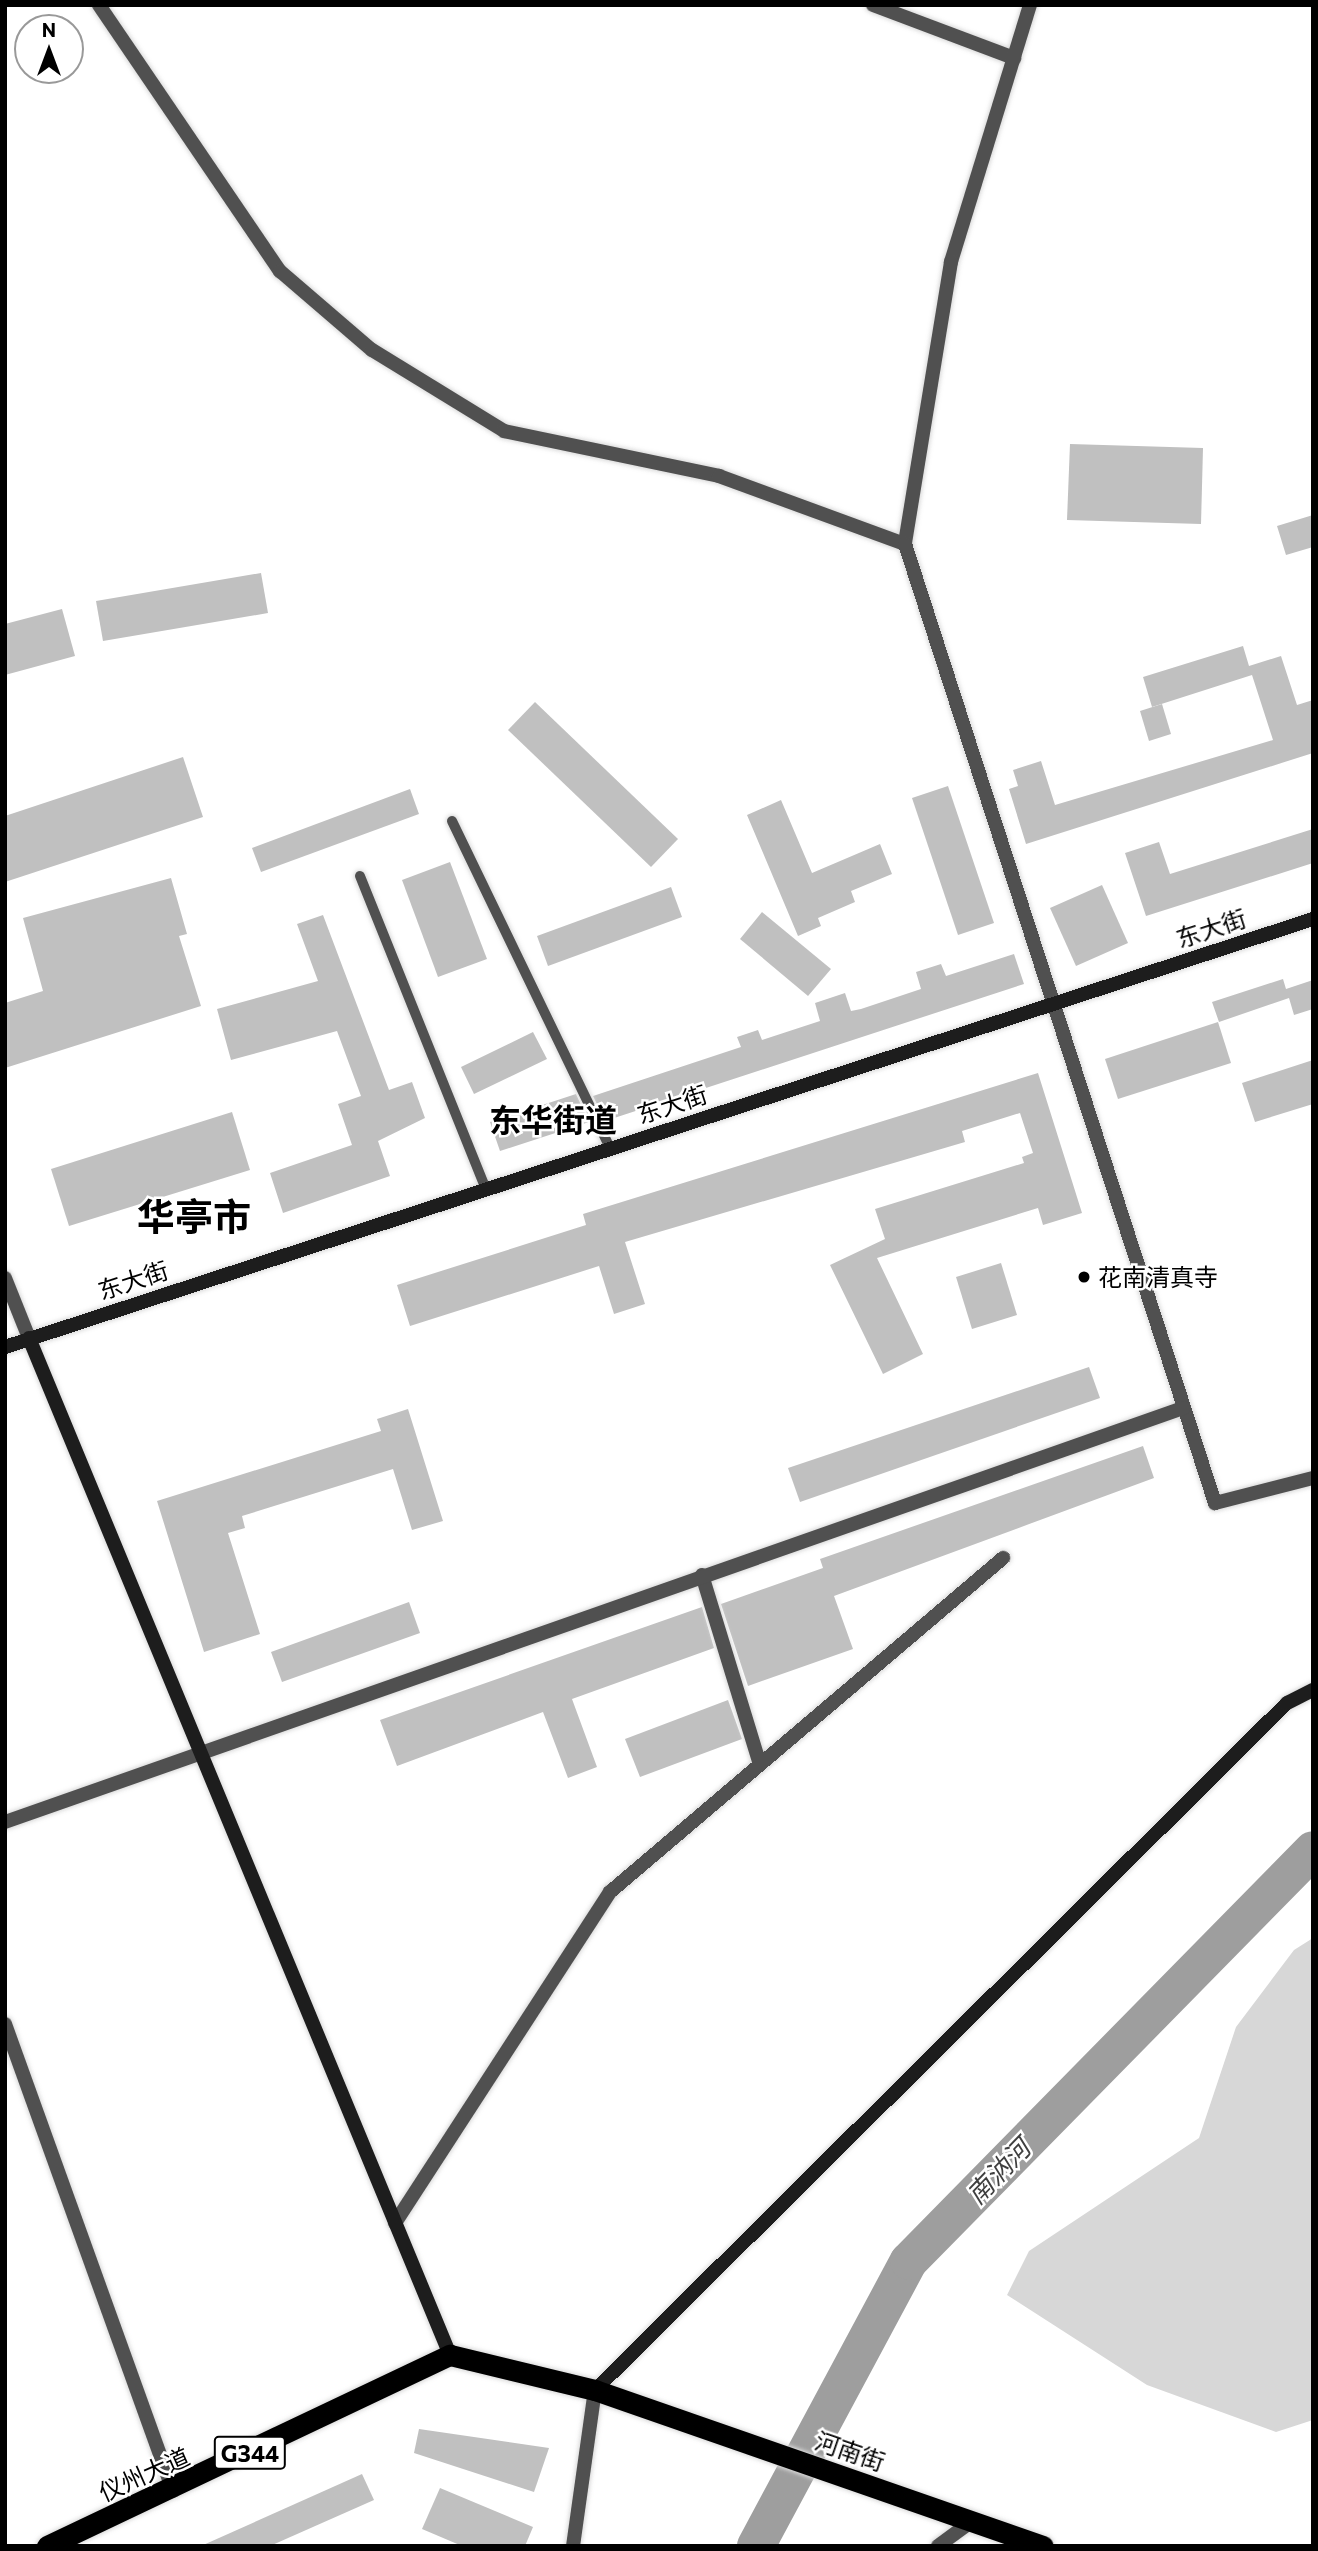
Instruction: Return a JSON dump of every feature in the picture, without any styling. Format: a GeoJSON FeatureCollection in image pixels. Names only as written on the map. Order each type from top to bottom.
{"type":"FeatureCollection","features":[{"type":"Feature","properties":{"kind":"highway"},"geometry":{"type":"LineString","coordinates":[[450,2355],[595,2390]]}},
{"type":"Feature","properties":{"kind":"highway","name":"仪州大道"},"geometry":{"type":"LineString","coordinates":[[47,2546],[173,2491],[450,2355]]}},
{"type":"Feature","properties":{"kind":"highway","name":"河南街"},"geometry":{"type":"LineString","coordinates":[[595,2390],[1043,2546]]}},
{"type":"Feature","properties":{"kind":"street"},"geometry":{"type":"LineString","coordinates":[[100,5],[280,271],[372,350],[504,431],[719,475],[905,544]]}},
{"type":"Feature","properties":{"kind":"street"},"geometry":{"type":"LineString","coordinates":[[873,5],[1014,58]]}},
{"type":"Feature","properties":{"kind":"street"},"geometry":{"type":"LineString","coordinates":[[1030,5],[951,262],[905,544],[1049,1005],[1215,1503],[1313,1478]]}},
{"type":"Feature","properties":{"kind":"street","name":"东大街"},"geometry":{"type":"LineString","coordinates":[[5,1347],[1313,919]]}},
{"type":"Feature","properties":{"kind":"street"},"geometry":{"type":"LineString","coordinates":[[5,1278],[450,2355]]}},
{"type":"Feature","properties":{"kind":"street"},"geometry":{"type":"LineString","coordinates":[[5,1822],[199,1750],[1183,1408]]}},
{"type":"Feature","properties":{"kind":"street"},"geometry":{"type":"LineString","coordinates":[[395,2223],[610,1892],[759,1762],[1003,1558]]}},
{"type":"Feature","properties":{"kind":"street"},"geometry":{"type":"LineString","coordinates":[[702,1575],[759,1762]]}},
{"type":"Feature","properties":{"kind":"street"},"geometry":{"type":"LineString","coordinates":[[573,2546],[595,2390],[1287,1703],[1313,1690]]}},
{"type":"Feature","properties":{"kind":"street"},"geometry":{"type":"LineString","coordinates":[[5,2024],[173,2491]]}},
{"type":"Feature","properties":{"kind":"street"},"geometry":{"type":"LineString","coordinates":[[938,2546],[972,2521]]}},
{"type":"Feature","properties":{"kind":"lane"},"geometry":{"type":"LineString","coordinates":[[452,821],[610,1148]]}},
{"type":"Feature","properties":{"kind":"lane"},"geometry":{"type":"LineString","coordinates":[[360,876],[486,1189]]}},
{"type":"Feature","properties":{"kind":"shaded area"},"geometry":{"type":"Polygon","coordinates":[[[1313,1938],[1313,2420],[1276,2432],[1147,2385],[1007,2295],[1029,2251],[1199,2138],[1236,2027],[1294,1950],[1313,1938]]]}},
{"type":"Feature","properties":{"kind":"building"},"geometry":{"type":"Polygon","coordinates":[[[1070,444],[1203,448],[1201,524],[1067,520],[1070,444]]]}},
{"type":"Feature","properties":{"kind":"building"},"geometry":{"type":"Polygon","coordinates":[[[1313,515],[1313,547],[1286,555],[1277,526],[1313,515]]]}},
{"type":"Feature","properties":{"kind":"building"},"geometry":{"type":"Polygon","coordinates":[[[261,573],[268,613],[103,641],[96,601],[261,573]]]}},
{"type":"Feature","properties":{"kind":"building"},"geometry":{"type":"Polygon","coordinates":[[[62,609],[75,656],[5,675],[5,624],[62,609]]]}},
{"type":"Feature","properties":{"kind":"building"},"geometry":{"type":"Polygon","coordinates":[[[1243,646],[1249,666],[1281,656],[1297,705],[1313,700],[1313,753],[1026,844],[1009,789],[1018,786],[1013,770],[1041,761],[1055,805],[1273,740],[1252,675],[1152,707],[1143,677],[1243,646]]]}},
{"type":"Feature","properties":{"kind":"building"},"geometry":{"type":"Polygon","coordinates":[[[535,702],[678,839],[651,867],[508,730],[535,702]]]}},
{"type":"Feature","properties":{"kind":"building"},"geometry":{"type":"Polygon","coordinates":[[[1162,704],[1171,734],[1149,741],[1140,711],[1162,704]]]}},
{"type":"Feature","properties":{"kind":"building"},"geometry":{"type":"Polygon","coordinates":[[[183,757],[203,817],[5,882],[5,816],[183,757]]]}},
{"type":"Feature","properties":{"kind":"building"},"geometry":{"type":"Polygon","coordinates":[[[948,786],[994,923],[958,935],[912,798],[948,786]]]}},
{"type":"Feature","properties":{"kind":"building"},"geometry":{"type":"Polygon","coordinates":[[[410,789],[419,814],[261,872],[252,848],[410,789]]]}},
{"type":"Feature","properties":{"kind":"building"},"geometry":{"type":"Polygon","coordinates":[[[781,800],[812,873],[880,844],[892,874],[851,891],[855,902],[818,918],[821,926],[798,936],[747,815],[781,800]]]}},
{"type":"Feature","properties":{"kind":"building"},"geometry":{"type":"Polygon","coordinates":[[[1313,829],[1313,863],[1146,916],[1125,853],[1159,842],[1170,874],[1313,829]]]}},
{"type":"Feature","properties":{"kind":"building"},"geometry":{"type":"Polygon","coordinates":[[[450,862],[487,959],[438,977],[402,880],[450,862]]]}},
{"type":"Feature","properties":{"kind":"building"},"geometry":{"type":"Polygon","coordinates":[[[171,878],[187,934],[179,936],[201,1006],[5,1068],[5,1003],[43,991],[23,918],[171,878]]]}},
{"type":"Feature","properties":{"kind":"building"},"geometry":{"type":"Polygon","coordinates":[[[1102,885],[1128,943],[1076,966],[1050,908],[1102,885]]]}},
{"type":"Feature","properties":{"kind":"building"},"geometry":{"type":"Polygon","coordinates":[[[671,887],[682,917],[548,966],[537,936],[671,887]]]}},
{"type":"Feature","properties":{"kind":"building"},"geometry":{"type":"Polygon","coordinates":[[[762,912],[831,969],[808,996],[740,939],[762,912]]]}},
{"type":"Feature","properties":{"kind":"building"},"geometry":{"type":"Polygon","coordinates":[[[323,915],[389,1090],[412,1082],[425,1118],[378,1141],[390,1176],[283,1213],[270,1173],[352,1145],[338,1104],[361,1096],[337,1031],[231,1060],[217,1009],[318,981],[297,924],[323,915]]]}},
{"type":"Feature","properties":{"kind":"building"},"geometry":{"type":"Polygon","coordinates":[[[1014,954],[1024,984],[605,1121],[593,1096],[741,1047],[737,1037],[758,1030],[762,1040],[820,1021],[815,1003],[845,993],[851,1011],[861,1009],[921,989],[916,972],[941,964],[946,976],[1014,954]]]}},
{"type":"Feature","properties":{"kind":"building"},"geometry":{"type":"Polygon","coordinates":[[[1283,979],[1286,989],[1313,980],[1313,1009],[1294,1015],[1289,998],[1219,1022],[1212,1002],[1283,979]]]}},
{"type":"Feature","properties":{"kind":"building"},"geometry":{"type":"Polygon","coordinates":[[[1218,1022],[1231,1063],[1118,1099],[1105,1059],[1218,1022]]]}},
{"type":"Feature","properties":{"kind":"building"},"geometry":{"type":"Polygon","coordinates":[[[533,1032],[547,1059],[474,1094],[461,1067],[533,1032]]]}},
{"type":"Feature","properties":{"kind":"building"},"geometry":{"type":"Polygon","coordinates":[[[1313,1060],[1313,1104],[1255,1122],[1242,1083],[1313,1060]]]}},
{"type":"Feature","properties":{"kind":"building"},"geometry":{"type":"Polygon","coordinates":[[[1038,1073],[1082,1213],[1043,1225],[1038,1208],[877,1258],[923,1354],[883,1374],[830,1265],[885,1239],[875,1209],[1024,1163],[1022,1157],[1033,1153],[1020,1113],[962,1131],[965,1142],[625,1242],[645,1304],[614,1314],[599,1266],[410,1326],[397,1285],[586,1225],[583,1214],[1038,1073]]]}},
{"type":"Feature","properties":{"kind":"building"},"geometry":{"type":"Polygon","coordinates":[[[576,1094],[589,1122],[500,1151],[490,1122],[576,1094]]]}},
{"type":"Feature","properties":{"kind":"building"},"geometry":{"type":"Polygon","coordinates":[[[232,1112],[250,1170],[69,1226],[51,1169],[232,1112]]]}},
{"type":"Feature","properties":{"kind":"building"},"geometry":{"type":"Polygon","coordinates":[[[1001,1263],[1017,1315],[972,1329],[956,1277],[1001,1263]]]}},
{"type":"Feature","properties":{"kind":"building"},"geometry":{"type":"Polygon","coordinates":[[[1089,1367],[1100,1398],[800,1502],[788,1468],[1089,1367]]]}},
{"type":"Feature","properties":{"kind":"building"},"geometry":{"type":"Polygon","coordinates":[[[408,1409],[443,1521],[412,1530],[393,1469],[242,1516],[245,1528],[228,1533],[260,1634],[204,1652],[157,1501],[381,1431],[377,1419],[408,1409]]]}},
{"type":"Feature","properties":{"kind":"building"},"geometry":{"type":"Polygon","coordinates":[[[1143,1446],[1154,1478],[834,1596],[853,1649],[748,1686],[721,1604],[823,1568],[820,1559],[1143,1446]]]}},
{"type":"Feature","properties":{"kind":"building"},"geometry":{"type":"Polygon","coordinates":[[[409,1602],[420,1633],[282,1682],[271,1652],[409,1602]]]}},
{"type":"Feature","properties":{"kind":"building"},"geometry":{"type":"Polygon","coordinates":[[[702,1607],[714,1648],[572,1699],[597,1767],[568,1778],[543,1712],[397,1766],[380,1720],[702,1607]]]}},
{"type":"Feature","properties":{"kind":"building"},"geometry":{"type":"Polygon","coordinates":[[[728,1700],[742,1739],[640,1777],[625,1739],[728,1700]]]}},
{"type":"Feature","properties":{"kind":"building"},"geometry":{"type":"Polygon","coordinates":[[[419,2429],[549,2448],[534,2492],[414,2453],[419,2429]]]}},
{"type":"Feature","properties":{"kind":"building"},"geometry":{"type":"Polygon","coordinates":[[[362,2474],[374,2500],[270,2546],[201,2546],[362,2474]]]}},
{"type":"Feature","properties":{"kind":"building"},"geometry":{"type":"Polygon","coordinates":[[[440,2488],[533,2527],[525,2546],[462,2546],[422,2529],[440,2488]]]}},
{"type":"Feature","properties":{"kind":"waterway","name":"南汭河"},"geometry":{"type":"LineString","coordinates":[[756,2546],[909,2261],[1313,1850]]}},
{"type":"Feature","properties":{"kind":"place","name":"花南清真寺"},"geometry":{"type":"Point","coordinates":[1084,1277]}},
{"type":"Feature","properties":{"kind":"district","name":"东华街道"},"geometry":{"type":"Point","coordinates":[553,1119]}},
{"type":"Feature","properties":{"kind":"district","name":"华亭市"},"geometry":{"type":"Point","coordinates":[194,1216]}}]}
